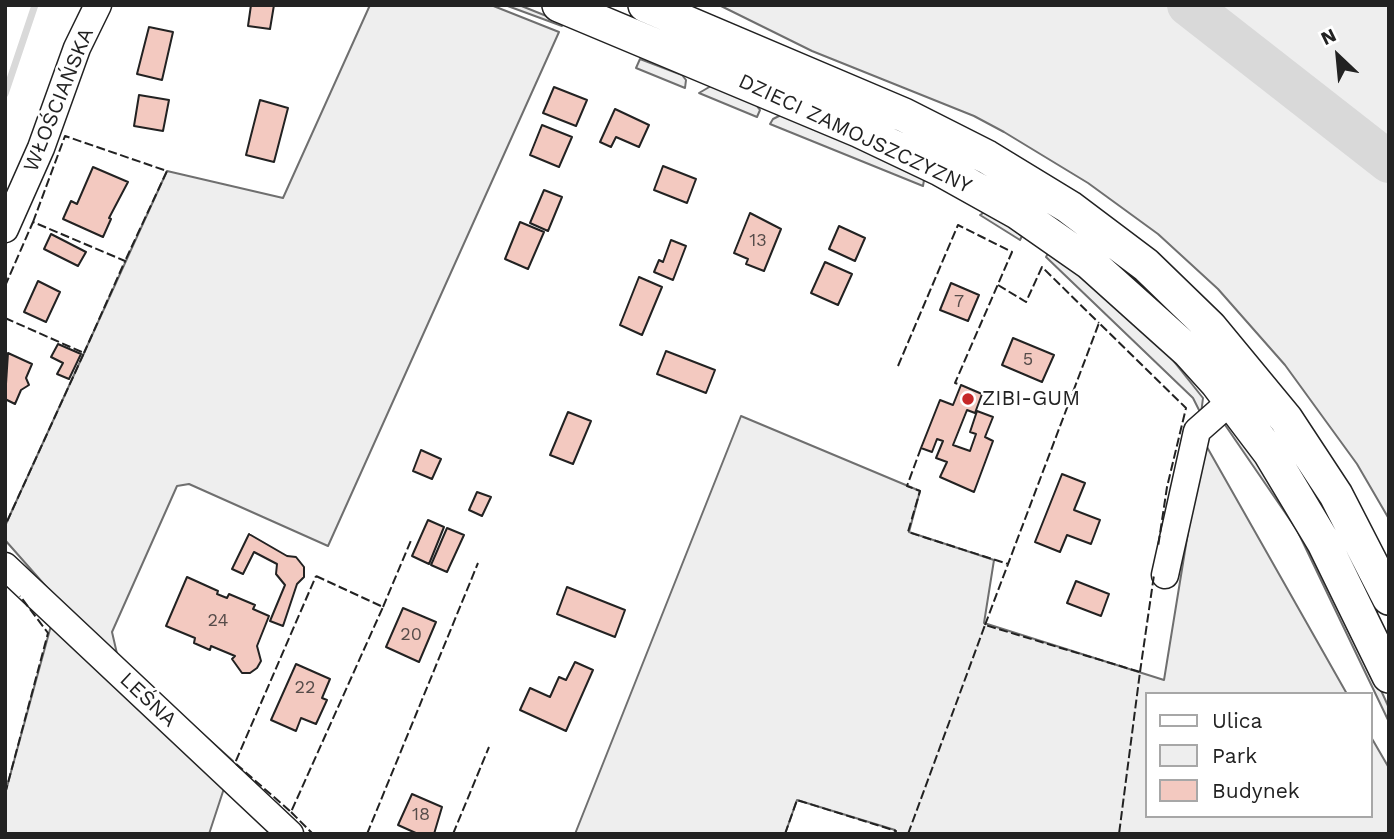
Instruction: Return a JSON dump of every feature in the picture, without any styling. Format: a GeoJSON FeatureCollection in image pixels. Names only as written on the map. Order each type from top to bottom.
{"type":"FeatureCollection","features":[{"type":"Feature","properties":{"kind":"main road","name":"DZIECI ZAMOJSZCZYZNY"},"geometry":{"type":"LineString","coordinates":[[559,5],[860,131],[940,169],[1007,207],[1072,250],[1125,291],[1188,351],[1231,401],[1298,497],[1324,543],[1389,676]]}},
{"type":"Feature","properties":{"kind":"main road","name":"DZIECI ZAMOJSZCZYZNY"},"geometry":{"type":"LineString","coordinates":[[645,5],[892,110],[976,152],[1069,207],[1146,265],[1210,327],[1286,419],[1335,495],[1389,598]]}},
{"type":"Feature","properties":{"kind":"street","name":"WŁOŚCIAŃSKA"},"geometry":{"type":"LineString","coordinates":[[5,229],[41,148],[77,48],[98,7]]}},
{"type":"Feature","properties":{"kind":"street"},"geometry":{"type":"LineString","coordinates":[[1165,575],[1196,431],[1231,401]]}},
{"type":"Feature","properties":{"kind":"street","name":"LEŚNA"},"geometry":{"type":"LineString","coordinates":[[5,566],[290,834]]}},
{"type":"Feature","properties":{"kind":"green space"},"geometry":{"type":"Polygon","coordinates":[[[370,5],[491,5],[559,32],[328,546],[189,484],[177,486],[112,632],[118,658],[233,761],[209,834],[5,834],[5,794],[58,600],[5,540],[5,526],[167,171],[283,198],[370,5]]]}},
{"type":"Feature","properties":{"kind":"green space"},"geometry":{"type":"Polygon","coordinates":[[[505,5],[519,5],[559,21],[562,26],[505,5]]]}},
{"type":"Feature","properties":{"kind":"green space"},"geometry":{"type":"Polygon","coordinates":[[[719,5],[1389,5],[1389,519],[1357,464],[1285,365],[1218,289],[1158,234],[1088,183],[974,116],[812,51],[719,5]]]}},
{"type":"Feature","properties":{"kind":"green space"},"geometry":{"type":"Polygon","coordinates":[[[640,59],[682,75],[686,80],[685,88],[636,68],[640,59]]]}},
{"type":"Feature","properties":{"kind":"green space"},"geometry":{"type":"Polygon","coordinates":[[[711,86],[756,105],[760,110],[757,117],[699,93],[711,86]]]}},
{"type":"Feature","properties":{"kind":"green space"},"geometry":{"type":"Polygon","coordinates":[[[781,115],[925,174],[923,186],[770,124],[781,115]]]}},
{"type":"Feature","properties":{"kind":"green space"},"geometry":{"type":"Polygon","coordinates":[[[988,210],[1022,236],[1020,240],[980,215],[988,210]]]}},
{"type":"Feature","properties":{"kind":"green space"},"geometry":{"type":"Polygon","coordinates":[[[1050,250],[1164,349],[1203,398],[1201,414],[1193,398],[1046,257],[1050,250]]]}},
{"type":"Feature","properties":{"kind":"green space"},"geometry":{"type":"Polygon","coordinates":[[[741,416],[920,491],[909,532],[994,560],[984,623],[1164,680],[1203,440],[1346,692],[1146,692],[1146,818],[1373,818],[1373,740],[1389,768],[1389,834],[895,834],[895,830],[797,800],[785,834],[575,834],[741,416]]]}},
{"type":"Feature","properties":{"kind":"green space"},"geometry":{"type":"Polygon","coordinates":[[[1221,419],[1229,422],[1278,490],[1360,644],[1389,708],[1389,722],[1297,530],[1221,419]]]}},
{"type":"Feature","properties":{"kind":"building"},"geometry":{"type":"Polygon","coordinates":[[[251,5],[274,5],[270,29],[248,26],[251,5]]]}},
{"type":"Feature","properties":{"kind":"building"},"geometry":{"type":"Polygon","coordinates":[[[149,27],[173,32],[162,80],[137,74],[149,27]]]}},
{"type":"Feature","properties":{"kind":"building"},"geometry":{"type":"Polygon","coordinates":[[[554,87],[587,100],[576,126],[543,113],[554,87]]]}},
{"type":"Feature","properties":{"kind":"building"},"geometry":{"type":"Polygon","coordinates":[[[139,95],[169,100],[163,131],[134,126],[139,95]]]}},
{"type":"Feature","properties":{"kind":"building"},"geometry":{"type":"Polygon","coordinates":[[[260,100],[288,108],[274,162],[246,155],[260,100]]]}},
{"type":"Feature","properties":{"kind":"building"},"geometry":{"type":"Polygon","coordinates":[[[615,109],[649,125],[639,147],[616,137],[611,147],[600,142],[615,109]]]}},
{"type":"Feature","properties":{"kind":"building"},"geometry":{"type":"Polygon","coordinates":[[[542,125],[572,137],[559,167],[530,155],[542,125]]]}},
{"type":"Feature","properties":{"kind":"building"},"geometry":{"type":"Polygon","coordinates":[[[663,166],[696,179],[687,203],[654,190],[663,166]]]}},
{"type":"Feature","properties":{"kind":"building"},"geometry":{"type":"Polygon","coordinates":[[[93,167],[128,182],[109,218],[111,219],[103,237],[63,219],[71,201],[77,204],[93,167]]]}},
{"type":"Feature","properties":{"kind":"building"},"geometry":{"type":"Polygon","coordinates":[[[544,190],[562,197],[548,231],[530,223],[544,190]]]}},
{"type":"Feature","properties":{"kind":"building"},"geometry":{"type":"Polygon","coordinates":[[[750,213],[781,229],[764,271],[746,264],[748,259],[734,253],[750,213]]]}},
{"type":"Feature","properties":{"kind":"building"},"geometry":{"type":"Polygon","coordinates":[[[520,222],[544,232],[528,269],[505,259],[520,222]]]}},
{"type":"Feature","properties":{"kind":"building"},"geometry":{"type":"Polygon","coordinates":[[[839,226],[865,238],[855,261],[829,249],[839,226]]]}},
{"type":"Feature","properties":{"kind":"building"},"geometry":{"type":"Polygon","coordinates":[[[51,234],[86,252],[78,266],[44,249],[51,234]]]}},
{"type":"Feature","properties":{"kind":"building"},"geometry":{"type":"Polygon","coordinates":[[[671,240],[686,246],[673,280],[654,272],[659,260],[663,262],[671,240]]]}},
{"type":"Feature","properties":{"kind":"building"},"geometry":{"type":"Polygon","coordinates":[[[825,262],[852,274],[838,305],[811,293],[825,262]]]}},
{"type":"Feature","properties":{"kind":"building"},"geometry":{"type":"Polygon","coordinates":[[[639,277],[662,287],[642,335],[620,325],[639,277]]]}},
{"type":"Feature","properties":{"kind":"building"},"geometry":{"type":"Polygon","coordinates":[[[38,281],[60,292],[46,322],[24,312],[38,281]]]}},
{"type":"Feature","properties":{"kind":"building"},"geometry":{"type":"Polygon","coordinates":[[[951,283],[979,295],[968,321],[940,310],[951,283]]]}},
{"type":"Feature","properties":{"kind":"building"},"geometry":{"type":"Polygon","coordinates":[[[1013,338],[1054,355],[1042,382],[1002,365],[1013,338]]]}},
{"type":"Feature","properties":{"kind":"building"},"geometry":{"type":"Polygon","coordinates":[[[58,344],[81,354],[69,379],[57,374],[63,363],[51,357],[58,344]]]}},
{"type":"Feature","properties":{"kind":"building"},"geometry":{"type":"Polygon","coordinates":[[[666,351],[715,370],[706,393],[657,374],[666,351]]]}},
{"type":"Feature","properties":{"kind":"building"},"geometry":{"type":"Polygon","coordinates":[[[8,353],[32,364],[26,378],[29,385],[21,390],[15,404],[5,399],[8,353]]]}},
{"type":"Feature","properties":{"kind":"building"},"geometry":{"type":"Polygon","coordinates":[[[961,385],[982,394],[975,413],[967,410],[953,445],[970,451],[976,434],[970,432],[977,411],[993,417],[985,437],[993,441],[974,492],[940,477],[947,462],[936,458],[943,441],[937,439],[932,452],[921,448],[940,400],[953,405],[961,385]]]}},
{"type":"Feature","properties":{"kind":"building"},"geometry":{"type":"Polygon","coordinates":[[[568,412],[591,421],[573,464],[550,455],[568,412]]]}},
{"type":"Feature","properties":{"kind":"building"},"geometry":{"type":"Polygon","coordinates":[[[421,450],[441,459],[432,479],[413,471],[421,450]]]}},
{"type":"Feature","properties":{"kind":"building"},"geometry":{"type":"Polygon","coordinates":[[[1062,474],[1085,483],[1074,510],[1100,520],[1091,544],[1067,535],[1060,552],[1035,542],[1062,474]]]}},
{"type":"Feature","properties":{"kind":"building"},"geometry":{"type":"Polygon","coordinates":[[[477,492],[491,497],[482,516],[469,510],[477,492]]]}},
{"type":"Feature","properties":{"kind":"building"},"geometry":{"type":"Polygon","coordinates":[[[428,520],[444,527],[429,564],[412,556],[428,520]]]}},
{"type":"Feature","properties":{"kind":"building"},"geometry":{"type":"Polygon","coordinates":[[[447,528],[464,535],[447,572],[431,565],[447,528]]]}},
{"type":"Feature","properties":{"kind":"building"},"geometry":{"type":"Polygon","coordinates":[[[249,534],[287,556],[296,557],[304,567],[304,577],[297,584],[283,626],[270,621],[285,585],[276,574],[277,564],[254,552],[243,574],[232,569],[249,534]]]}},
{"type":"Feature","properties":{"kind":"building"},"geometry":{"type":"Polygon","coordinates":[[[187,577],[218,591],[217,594],[227,598],[229,594],[255,605],[253,609],[269,616],[257,646],[261,661],[250,673],[242,673],[232,659],[235,656],[211,646],[210,650],[194,643],[195,638],[166,626],[187,577]]]}},
{"type":"Feature","properties":{"kind":"building"},"geometry":{"type":"Polygon","coordinates":[[[1076,581],[1109,594],[1101,616],[1067,603],[1076,581]]]}},
{"type":"Feature","properties":{"kind":"building"},"geometry":{"type":"Polygon","coordinates":[[[567,587],[625,610],[615,637],[557,614],[567,587]]]}},
{"type":"Feature","properties":{"kind":"building"},"geometry":{"type":"Polygon","coordinates":[[[403,608],[436,622],[419,662],[386,647],[403,608]]]}},
{"type":"Feature","properties":{"kind":"building"},"geometry":{"type":"Polygon","coordinates":[[[575,662],[593,670],[566,731],[520,710],[530,688],[550,697],[559,677],[566,680],[575,662]]]}},
{"type":"Feature","properties":{"kind":"building"},"geometry":{"type":"Polygon","coordinates":[[[296,664],[330,679],[322,698],[327,700],[316,724],[301,718],[296,731],[271,720],[296,664]]]}},
{"type":"Feature","properties":{"kind":"building"},"geometry":{"type":"Polygon","coordinates":[[[412,794],[442,807],[434,834],[418,834],[398,825],[412,794]]]}},
{"type":"Feature","properties":{"kind":"waterway"},"geometry":{"type":"LineString","coordinates":[[5,94],[35,5]]}},
{"type":"Feature","properties":{"kind":"waterway"},"geometry":{"type":"LineString","coordinates":[[1188,5],[1389,162]]}},
{"type":"Feature","properties":{"kind":"fence"},"geometry":{"type":"LineString","coordinates":[[33,222],[65,136],[167,171],[125,261]]}},
{"type":"Feature","properties":{"kind":"fence"},"geometry":{"type":"LineString","coordinates":[[5,286],[33,222],[125,261],[84,353]]}},
{"type":"Feature","properties":{"kind":"fence"},"geometry":{"type":"LineString","coordinates":[[898,366],[958,225],[1012,252],[955,383],[961,385]]}},
{"type":"Feature","properties":{"kind":"fence"},"geometry":{"type":"LineString","coordinates":[[998,285],[1026,302],[1042,267],[1099,323]]}},
{"type":"Feature","properties":{"kind":"fence"},"geometry":{"type":"LineString","coordinates":[[5,318],[84,353],[5,526]]}},
{"type":"Feature","properties":{"kind":"fence"},"geometry":{"type":"LineString","coordinates":[[985,625],[1099,323],[1186,408],[1167,487],[1158,547]]}},
{"type":"Feature","properties":{"kind":"fence"},"geometry":{"type":"LineString","coordinates":[[921,448],[907,486],[920,491],[908,532],[1008,564]]}},
{"type":"Feature","properties":{"kind":"fence"},"geometry":{"type":"LineString","coordinates":[[383,607],[412,538]]}},
{"type":"Feature","properties":{"kind":"fence"},"geometry":{"type":"LineString","coordinates":[[367,834],[478,563]]}},
{"type":"Feature","properties":{"kind":"fence"},"geometry":{"type":"LineString","coordinates":[[1140,672],[1154,575]]}},
{"type":"Feature","properties":{"kind":"fence"},"geometry":{"type":"LineString","coordinates":[[316,576],[383,607],[291,812],[235,763],[316,576]]}},
{"type":"Feature","properties":{"kind":"fence"},"geometry":{"type":"LineString","coordinates":[[5,794],[48,633],[20,596]]}},
{"type":"Feature","properties":{"kind":"fence"},"geometry":{"type":"LineString","coordinates":[[908,834],[985,625],[1140,672],[1119,834]]}},
{"type":"Feature","properties":{"kind":"fence"},"geometry":{"type":"LineString","coordinates":[[453,834],[489,747]]}},
{"type":"Feature","properties":{"kind":"fence"},"geometry":{"type":"LineString","coordinates":[[785,834],[797,800],[896,831],[895,834]]}},
{"type":"Feature","properties":{"kind":"fence"},"geometry":{"type":"LineString","coordinates":[[291,812],[313,834]]}},
{"type":"Feature","properties":{"kind":"place","name":"ZIBI-GUM"},"geometry":{"type":"Point","coordinates":[968,399]}}]}
